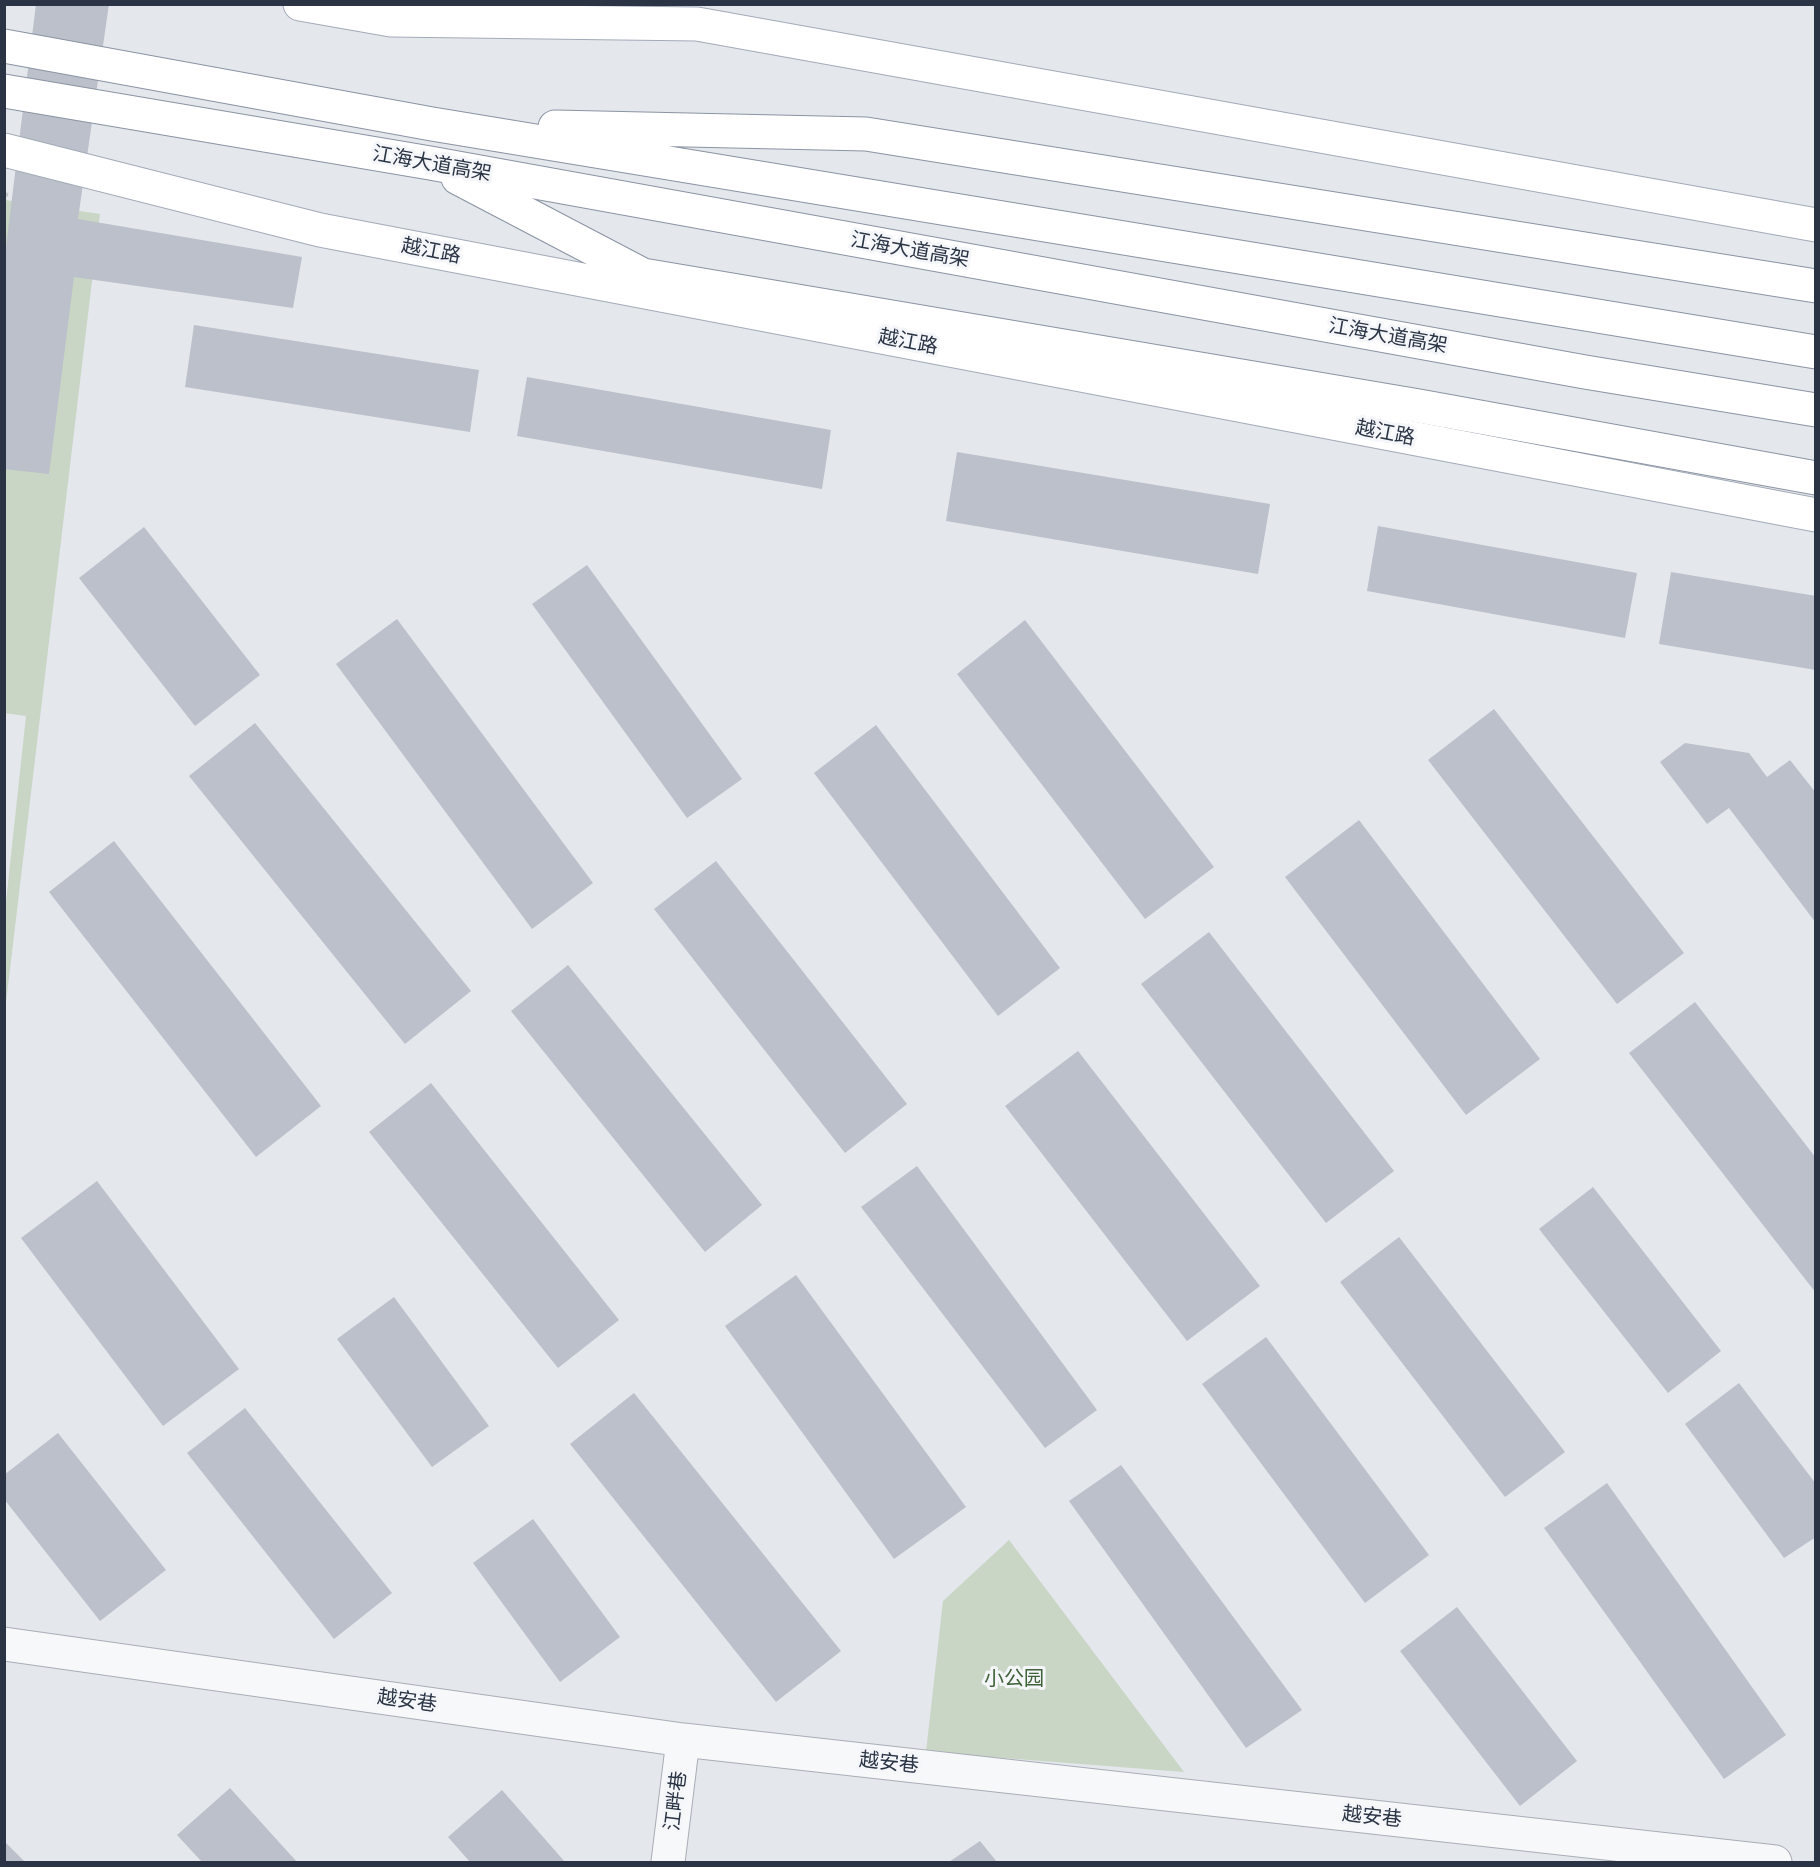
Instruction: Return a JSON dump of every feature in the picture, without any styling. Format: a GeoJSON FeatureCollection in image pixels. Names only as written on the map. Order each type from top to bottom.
{"type":"FeatureCollection","features":[{"type":"Feature","properties":{"kind":"main road"},"geometry":{"type":"LineString","coordinates":[[300,4],[391,20],[697,24],[1815,225]]}},
{"type":"Feature","properties":{"kind":"main road","name":"江海大道高架"},"geometry":{"type":"LineString","coordinates":[[4,46],[432,124],[1815,352]]}},
{"type":"Feature","properties":{"kind":"main road","name":"江海大道高架"},"geometry":{"type":"LineString","coordinates":[[4,91],[430,163],[1562,368],[1815,410]]}},
{"type":"Feature","properties":{"kind":"main road"},"geometry":{"type":"LineString","coordinates":[[432,124],[866,134],[1815,286]]}},
{"type":"Feature","properties":{"kind":"main road","name":"越江路"},"geometry":{"type":"LineString","coordinates":[[4,150],[320,230],[1815,515]]}},
{"type":"Feature","properties":{"kind":"main road"},"geometry":{"type":"LineString","coordinates":[[430,163],[643,275],[1407,404],[1815,478]]}},
{"type":"Feature","properties":{"kind":"street","name":"越安巷"},"geometry":{"type":"LineString","coordinates":[[4,1644],[683,1740],[1775,1863]]}},
{"type":"Feature","properties":{"kind":"street","name":"江畔巷"},"geometry":{"type":"LineString","coordinates":[[668,1863],[683,1740]]}},
{"type":"Feature","properties":{"kind":"green space"},"geometry":{"type":"Polygon","coordinates":[[[5,200],[100,214],[5,1011],[5,911],[26,716],[4,713],[5,200]]]}},
{"type":"Feature","properties":{"kind":"green space","name":"小公园"},"geometry":{"type":"Polygon","coordinates":[[[1009,1540],[1184,1772],[926,1752],[943,1601],[1009,1540]]]}},
{"type":"Feature","properties":{"kind":"building"},"geometry":{"type":"Polygon","coordinates":[[[36,4],[109,4],[78,219],[302,257],[293,308],[74,277],[49,474],[4,469],[4,263],[36,4]]]}},
{"type":"Feature","properties":{"kind":"building"},"geometry":{"type":"Polygon","coordinates":[[[194,325],[479,370],[470,432],[185,387],[194,325]]]}},
{"type":"Feature","properties":{"kind":"building"},"geometry":{"type":"Polygon","coordinates":[[[527,377],[831,430],[822,489],[517,436],[527,377]]]}},
{"type":"Feature","properties":{"kind":"building"},"geometry":{"type":"Polygon","coordinates":[[[957,452],[1270,504],[1258,574],[946,521],[957,452]]]}},
{"type":"Feature","properties":{"kind":"building"},"geometry":{"type":"Polygon","coordinates":[[[1378,526],[1637,573],[1625,638],[1367,591],[1378,526]]]}},
{"type":"Feature","properties":{"kind":"building"},"geometry":{"type":"Polygon","coordinates":[[[144,527],[260,675],[195,726],[79,578],[144,527]]]}},
{"type":"Feature","properties":{"kind":"building"},"geometry":{"type":"Polygon","coordinates":[[[587,565],[742,779],[687,818],[532,604],[587,565]]]}},
{"type":"Feature","properties":{"kind":"building"},"geometry":{"type":"Polygon","coordinates":[[[1671,572],[1816,596],[1816,670],[1659,644],[1671,572]]]}},
{"type":"Feature","properties":{"kind":"building"},"geometry":{"type":"Polygon","coordinates":[[[397,619],[593,883],[532,929],[336,664],[397,619]]]}},
{"type":"Feature","properties":{"kind":"building"},"geometry":{"type":"Polygon","coordinates":[[[1025,620],[1214,867],[1145,919],[957,674],[1025,620]]]}},
{"type":"Feature","properties":{"kind":"building"},"geometry":{"type":"Polygon","coordinates":[[[1494,709],[1684,953],[1617,1004],[1428,760],[1494,709]]]}},
{"type":"Feature","properties":{"kind":"building"},"geometry":{"type":"Polygon","coordinates":[[[255,723],[471,991],[405,1044],[189,776],[255,723]]]}},
{"type":"Feature","properties":{"kind":"building"},"geometry":{"type":"Polygon","coordinates":[[[876,725],[1060,968],[998,1016],[814,773],[876,725]]]}},
{"type":"Feature","properties":{"kind":"building"},"geometry":{"type":"Polygon","coordinates":[[[1685,743],[1749,753],[1767,777],[1790,760],[1816,793],[1816,923],[1729,808],[1707,824],[1660,762],[1685,743]]]}},
{"type":"Feature","properties":{"kind":"building"},"geometry":{"type":"Polygon","coordinates":[[[1359,820],[1540,1059],[1466,1115],[1285,877],[1359,820]]]}},
{"type":"Feature","properties":{"kind":"building"},"geometry":{"type":"Polygon","coordinates":[[[114,841],[321,1106],[256,1157],[49,892],[114,841]]]}},
{"type":"Feature","properties":{"kind":"building"},"geometry":{"type":"Polygon","coordinates":[[[716,861],[907,1104],[845,1153],[654,909],[716,861]]]}},
{"type":"Feature","properties":{"kind":"building"},"geometry":{"type":"Polygon","coordinates":[[[1209,932],[1394,1171],[1326,1223],[1141,984],[1209,932]]]}},
{"type":"Feature","properties":{"kind":"building"},"geometry":{"type":"Polygon","coordinates":[[[568,965],[762,1205],[705,1252],[511,1011],[568,965]]]}},
{"type":"Feature","properties":{"kind":"building"},"geometry":{"type":"Polygon","coordinates":[[[1695,1002],[1816,1158],[1816,1293],[1629,1053],[1695,1002]]]}},
{"type":"Feature","properties":{"kind":"building"},"geometry":{"type":"Polygon","coordinates":[[[1078,1051],[1260,1286],[1187,1341],[1005,1106],[1078,1051]]]}},
{"type":"Feature","properties":{"kind":"building"},"geometry":{"type":"Polygon","coordinates":[[[431,1083],[619,1320],[558,1368],[369,1132],[431,1083]]]}},
{"type":"Feature","properties":{"kind":"building"},"geometry":{"type":"Polygon","coordinates":[[[917,1166],[1097,1410],[1045,1448],[861,1207],[917,1166]]]}},
{"type":"Feature","properties":{"kind":"building"},"geometry":{"type":"Polygon","coordinates":[[[97,1181],[239,1369],[163,1426],[21,1238],[97,1181]]]}},
{"type":"Feature","properties":{"kind":"building"},"geometry":{"type":"Polygon","coordinates":[[[1593,1187],[1721,1351],[1668,1393],[1539,1229],[1593,1187]]]}},
{"type":"Feature","properties":{"kind":"building"},"geometry":{"type":"Polygon","coordinates":[[[1399,1237],[1565,1452],[1505,1497],[1340,1282],[1399,1237]]]}},
{"type":"Feature","properties":{"kind":"building"},"geometry":{"type":"Polygon","coordinates":[[[796,1275],[966,1507],[894,1559],[725,1326],[796,1275]]]}},
{"type":"Feature","properties":{"kind":"building"},"geometry":{"type":"Polygon","coordinates":[[[394,1297],[489,1426],[432,1467],[337,1339],[394,1297]]]}},
{"type":"Feature","properties":{"kind":"building"},"geometry":{"type":"Polygon","coordinates":[[[1266,1337],[1429,1555],[1365,1603],[1202,1384],[1266,1337]]]}},
{"type":"Feature","properties":{"kind":"building"},"geometry":{"type":"Polygon","coordinates":[[[1739,1383],[1816,1484],[1816,1537],[1784,1558],[1685,1424],[1739,1383]]]}},
{"type":"Feature","properties":{"kind":"building"},"geometry":{"type":"Polygon","coordinates":[[[634,1393],[841,1651],[776,1702],[570,1444],[634,1393]]]}},
{"type":"Feature","properties":{"kind":"building"},"geometry":{"type":"Polygon","coordinates":[[[245,1408],[392,1593],[334,1639],[187,1453],[245,1408]]]}},
{"type":"Feature","properties":{"kind":"building"},"geometry":{"type":"Polygon","coordinates":[[[58,1433],[166,1570],[100,1621],[4,1499],[4,1475],[58,1433]]]}},
{"type":"Feature","properties":{"kind":"building"},"geometry":{"type":"Polygon","coordinates":[[[1121,1465],[1302,1710],[1246,1748],[1069,1501],[1121,1465]]]}},
{"type":"Feature","properties":{"kind":"building"},"geometry":{"type":"Polygon","coordinates":[[[1607,1483],[1786,1735],[1724,1779],[1544,1528],[1607,1483]]]}},
{"type":"Feature","properties":{"kind":"building"},"geometry":{"type":"Polygon","coordinates":[[[533,1519],[620,1637],[560,1682],[473,1563],[533,1519]]]}},
{"type":"Feature","properties":{"kind":"building"},"geometry":{"type":"Polygon","coordinates":[[[1457,1607],[1577,1761],[1520,1806],[1400,1651],[1457,1607]]]}},
{"type":"Feature","properties":{"kind":"building"},"geometry":{"type":"Polygon","coordinates":[[[230,1788],[297,1862],[202,1862],[177,1835],[230,1788]]]}},
{"type":"Feature","properties":{"kind":"building"},"geometry":{"type":"Polygon","coordinates":[[[502,1790],[565,1862],[470,1862],[448,1837],[502,1790]]]}},
{"type":"Feature","properties":{"kind":"building"},"geometry":{"type":"Polygon","coordinates":[[[4,1841],[25,1862],[4,1862],[4,1841]]]}},
{"type":"Feature","properties":{"kind":"building"},"geometry":{"type":"Polygon","coordinates":[[[980,1841],[997,1862],[949,1862],[980,1841]]]}}]}
